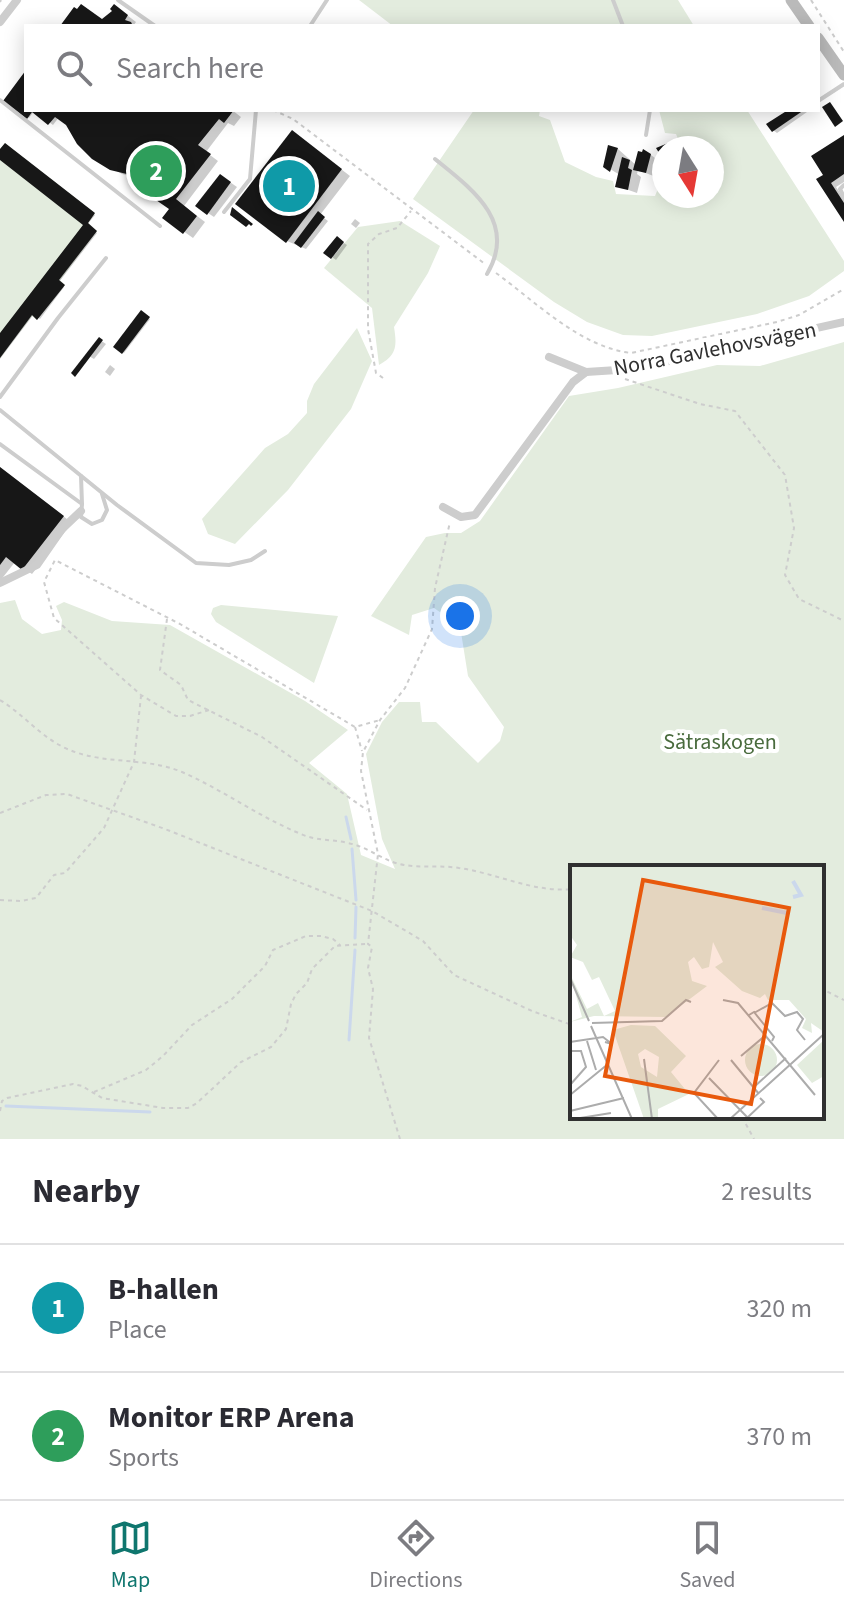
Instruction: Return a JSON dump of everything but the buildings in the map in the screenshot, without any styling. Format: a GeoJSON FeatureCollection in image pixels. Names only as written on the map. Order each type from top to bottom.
{"type":"FeatureCollection","features":[{"type":"Feature","properties":{"kind":"street"},"geometry":{"type":"LineString","coordinates":[[0,22],[17,0]]}},
{"type":"Feature","properties":{"kind":"street"},"geometry":{"type":"LineString","coordinates":[[791,0],[808,24]]}},
{"type":"Feature","properties":{"kind":"street"},"geometry":{"type":"LineString","coordinates":[[820,41],[843,71]]}},
{"type":"Feature","properties":{"kind":"street","name":"Norra Gavlehovsvägen"},"geometry":{"type":"LineString","coordinates":[[549,357],[586,372],[633,369],[844,322]]}},
{"type":"Feature","properties":{"kind":"street","name":"Norra Gavlehovsvägen"},"geometry":{"type":"LineString","coordinates":[[452,513],[461,517],[475,515],[573,382],[586,372]]}},
{"type":"Feature","properties":{"kind":"street"},"geometry":{"type":"LineString","coordinates":[[443,507],[452,513]]}},
{"type":"Feature","properties":{"kind":"street"},"geometry":{"type":"LineString","coordinates":[[0,583],[37,565],[62,529],[82,508]]}},
{"type":"Feature","properties":{"kind":"lane"},"geometry":{"type":"LineString","coordinates":[[118,0],[152,24]]}},
{"type":"Feature","properties":{"kind":"lane"},"geometry":{"type":"LineString","coordinates":[[311,24],[327,0]]}},
{"type":"Feature","properties":{"kind":"lane"},"geometry":{"type":"LineString","coordinates":[[613,0],[622,24]]}},
{"type":"Feature","properties":{"kind":"lane"},"geometry":{"type":"LineString","coordinates":[[820,100],[844,84]]}},
{"type":"Feature","properties":{"kind":"lane"},"geometry":{"type":"LineString","coordinates":[[0,101],[160,226]]}},
{"type":"Feature","properties":{"kind":"lane"},"geometry":{"type":"LineString","coordinates":[[224,212],[250,179],[256,112]]}},
{"type":"Feature","properties":{"kind":"lane"},"geometry":{"type":"LineString","coordinates":[[646,135],[650,112]]}},
{"type":"Feature","properties":{"kind":"lane"},"geometry":{"type":"LineString","coordinates":[[435,159],[489,208],[496,224],[497,238],[496,254],[487,274]]}},
{"type":"Feature","properties":{"kind":"lane"},"geometry":{"type":"LineString","coordinates":[[844,185],[840,189],[844,197]]}},
{"type":"Feature","properties":{"kind":"lane"},"geometry":{"type":"LineString","coordinates":[[0,397],[106,258]]}},
{"type":"Feature","properties":{"kind":"lane"},"geometry":{"type":"LineString","coordinates":[[0,410],[102,493],[196,563],[229,565],[251,560],[265,551]]}},
{"type":"Feature","properties":{"kind":"lane"},"geometry":{"type":"LineString","coordinates":[[0,444],[82,508]]}},
{"type":"Feature","properties":{"kind":"lane"},"geometry":{"type":"LineString","coordinates":[[81,476],[81,517],[92,524],[102,520],[107,510],[102,493]]}},
{"type":"Feature","properties":{"kind":"path"},"geometry":{"type":"LineString","coordinates":[[811,0],[844,52]]}},
{"type":"Feature","properties":{"kind":"path"},"geometry":{"type":"LineString","coordinates":[[277,112],[293,119],[569,326],[613,351],[631,353],[777,322],[799,315],[844,289]]}},
{"type":"Feature","properties":{"kind":"path"},"geometry":{"type":"LineString","coordinates":[[383,378],[376,373],[368,329],[368,244],[379,234],[397,228],[412,210]]}},
{"type":"Feature","properties":{"kind":"path"},"geometry":{"type":"LineString","coordinates":[[565,330],[569,326]]}},
{"type":"Feature","properties":{"kind":"path"},"geometry":{"type":"LineString","coordinates":[[601,371],[700,404],[735,411],[785,475],[794,528],[785,575],[799,599],[844,621]]}},
{"type":"Feature","properties":{"kind":"path"},"geometry":{"type":"LineString","coordinates":[[368,944],[378,854],[361,771],[363,752],[380,720],[405,688],[432,629],[435,588],[452,513]]}},
{"type":"Feature","properties":{"kind":"path"},"geometry":{"type":"LineString","coordinates":[[209,710],[190,716],[176,716],[141,695],[54,618],[44,582],[55,560],[167,617],[355,727],[363,752]]}},
{"type":"Feature","properties":{"kind":"path"},"geometry":{"type":"LineString","coordinates":[[167,617],[160,670],[181,685],[188,700],[262,737],[368,811]]}},
{"type":"Feature","properties":{"kind":"path"},"geometry":{"type":"LineString","coordinates":[[0,900],[36,898],[54,875],[65,873],[104,828],[134,762],[141,695]]}},
{"type":"Feature","properties":{"kind":"path"},"geometry":{"type":"LineString","coordinates":[[0,700],[17,710],[40,733],[65,748],[104,759],[154,764],[181,772],[258,815],[302,835],[350,843],[385,860],[406,866],[458,867],[554,890],[570,889]]}},
{"type":"Feature","properties":{"kind":"path"},"geometry":{"type":"LineString","coordinates":[[355,727],[380,720]]}},
{"type":"Feature","properties":{"kind":"path"},"geometry":{"type":"LineString","coordinates":[[0,813],[46,795],[67,794],[112,810],[372,911],[423,941],[454,975],[532,1011],[570,1024]]}},
{"type":"Feature","properties":{"kind":"path"},"geometry":{"type":"LineString","coordinates":[[93,1092],[146,1070],[192,1025],[232,999],[265,966],[273,950],[306,936],[333,939],[340,945]]}},
{"type":"Feature","properties":{"kind":"path"},"geometry":{"type":"LineString","coordinates":[[0,1111],[1,1101],[73,1084],[102,1098],[163,1108],[188,1108],[241,1062],[271,1047],[286,1029],[296,994],[307,983],[312,969],[335,946],[368,944],[372,947],[368,968],[373,989],[369,1038],[400,1139]]}},
{"type":"Feature","properties":{"kind":"path"},"geometry":{"type":"LineString","coordinates":[[824,988],[844,1000]]}},
{"type":"Feature","properties":{"kind":"path"},"geometry":{"type":"LineString","coordinates":[[743,1119],[754,1139]]}},
{"type":"Feature","properties":{"kind":"green space"},"geometry":{"type":"Polygon","coordinates":[[[359,0],[678,0],[693,24],[390,24],[359,0]]]}},
{"type":"Feature","properties":{"kind":"green space"},"geometry":{"type":"Polygon","coordinates":[[[473,112],[540,112],[539,116],[550,120],[565,162],[596,177],[613,181],[616,194],[652,196],[652,208],[724,208],[724,136],[665,133],[660,112],[748,112],[844,261],[844,271],[809,296],[757,314],[652,336],[623,335],[587,322],[554,302],[413,199],[473,112]]]}},
{"type":"Feature","properties":{"kind":"green space"},"geometry":{"type":"Polygon","coordinates":[[[5,143],[95,213],[88,223],[97,231],[60,280],[65,285],[37,320],[32,316],[0,358],[0,149],[5,143]]]}},
{"type":"Feature","properties":{"kind":"green space"},"geometry":{"type":"Polygon","coordinates":[[[400,221],[440,246],[428,273],[394,327],[392,354],[379,365],[372,308],[324,268],[358,227],[400,221]]]}},
{"type":"Feature","properties":{"kind":"green space"},"geometry":{"type":"Polygon","coordinates":[[[357,328],[372,361],[351,409],[288,490],[235,544],[208,534],[202,519],[265,448],[288,434],[307,413],[307,401],[314,384],[357,328]]]}},
{"type":"Feature","properties":{"kind":"green space","name":"Sätraskogen"},"geometry":{"type":"Polygon","coordinates":[[[844,342],[844,1139],[0,1139],[0,603],[15,600],[22,619],[42,634],[61,630],[62,620],[56,606],[64,602],[112,621],[170,625],[305,701],[348,730],[309,763],[347,794],[361,855],[395,869],[382,839],[366,754],[382,722],[399,702],[420,702],[422,722],[436,722],[478,763],[500,741],[504,727],[468,676],[460,626],[434,608],[412,615],[409,635],[371,616],[426,537],[461,533],[480,521],[569,396],[717,365],[760,366],[844,342]]]}},
{"type":"Feature","properties":{"kind":"green space"},"geometry":{"type":"Polygon","coordinates":[[[221,605],[338,616],[314,683],[216,622],[211,614],[213,608],[221,605]]]}},
{"type":"Feature","properties":{"kind":"waterway"},"geometry":{"type":"LineString","coordinates":[[346,817],[351,839]]}},
{"type":"Feature","properties":{"kind":"waterway"},"geometry":{"type":"LineString","coordinates":[[352,849],[356,900]]}},
{"type":"Feature","properties":{"kind":"waterway"},"geometry":{"type":"LineString","coordinates":[[355,938],[356,907]]}},
{"type":"Feature","properties":{"kind":"waterway"},"geometry":{"type":"LineString","coordinates":[[349,1040],[355,950]]}},
{"type":"Feature","properties":{"kind":"waterway"},"geometry":{"type":"LineString","coordinates":[[6,1106],[150,1112]]}},
{"type":"Feature","properties":{"kind":"place","name":"Monitor ERP Arena"},"geometry":{"type":"Point","coordinates":[156,171]}},
{"type":"Feature","properties":{"kind":"place","name":"B-hallen"},"geometry":{"type":"Point","coordinates":[289,186]}}]}
